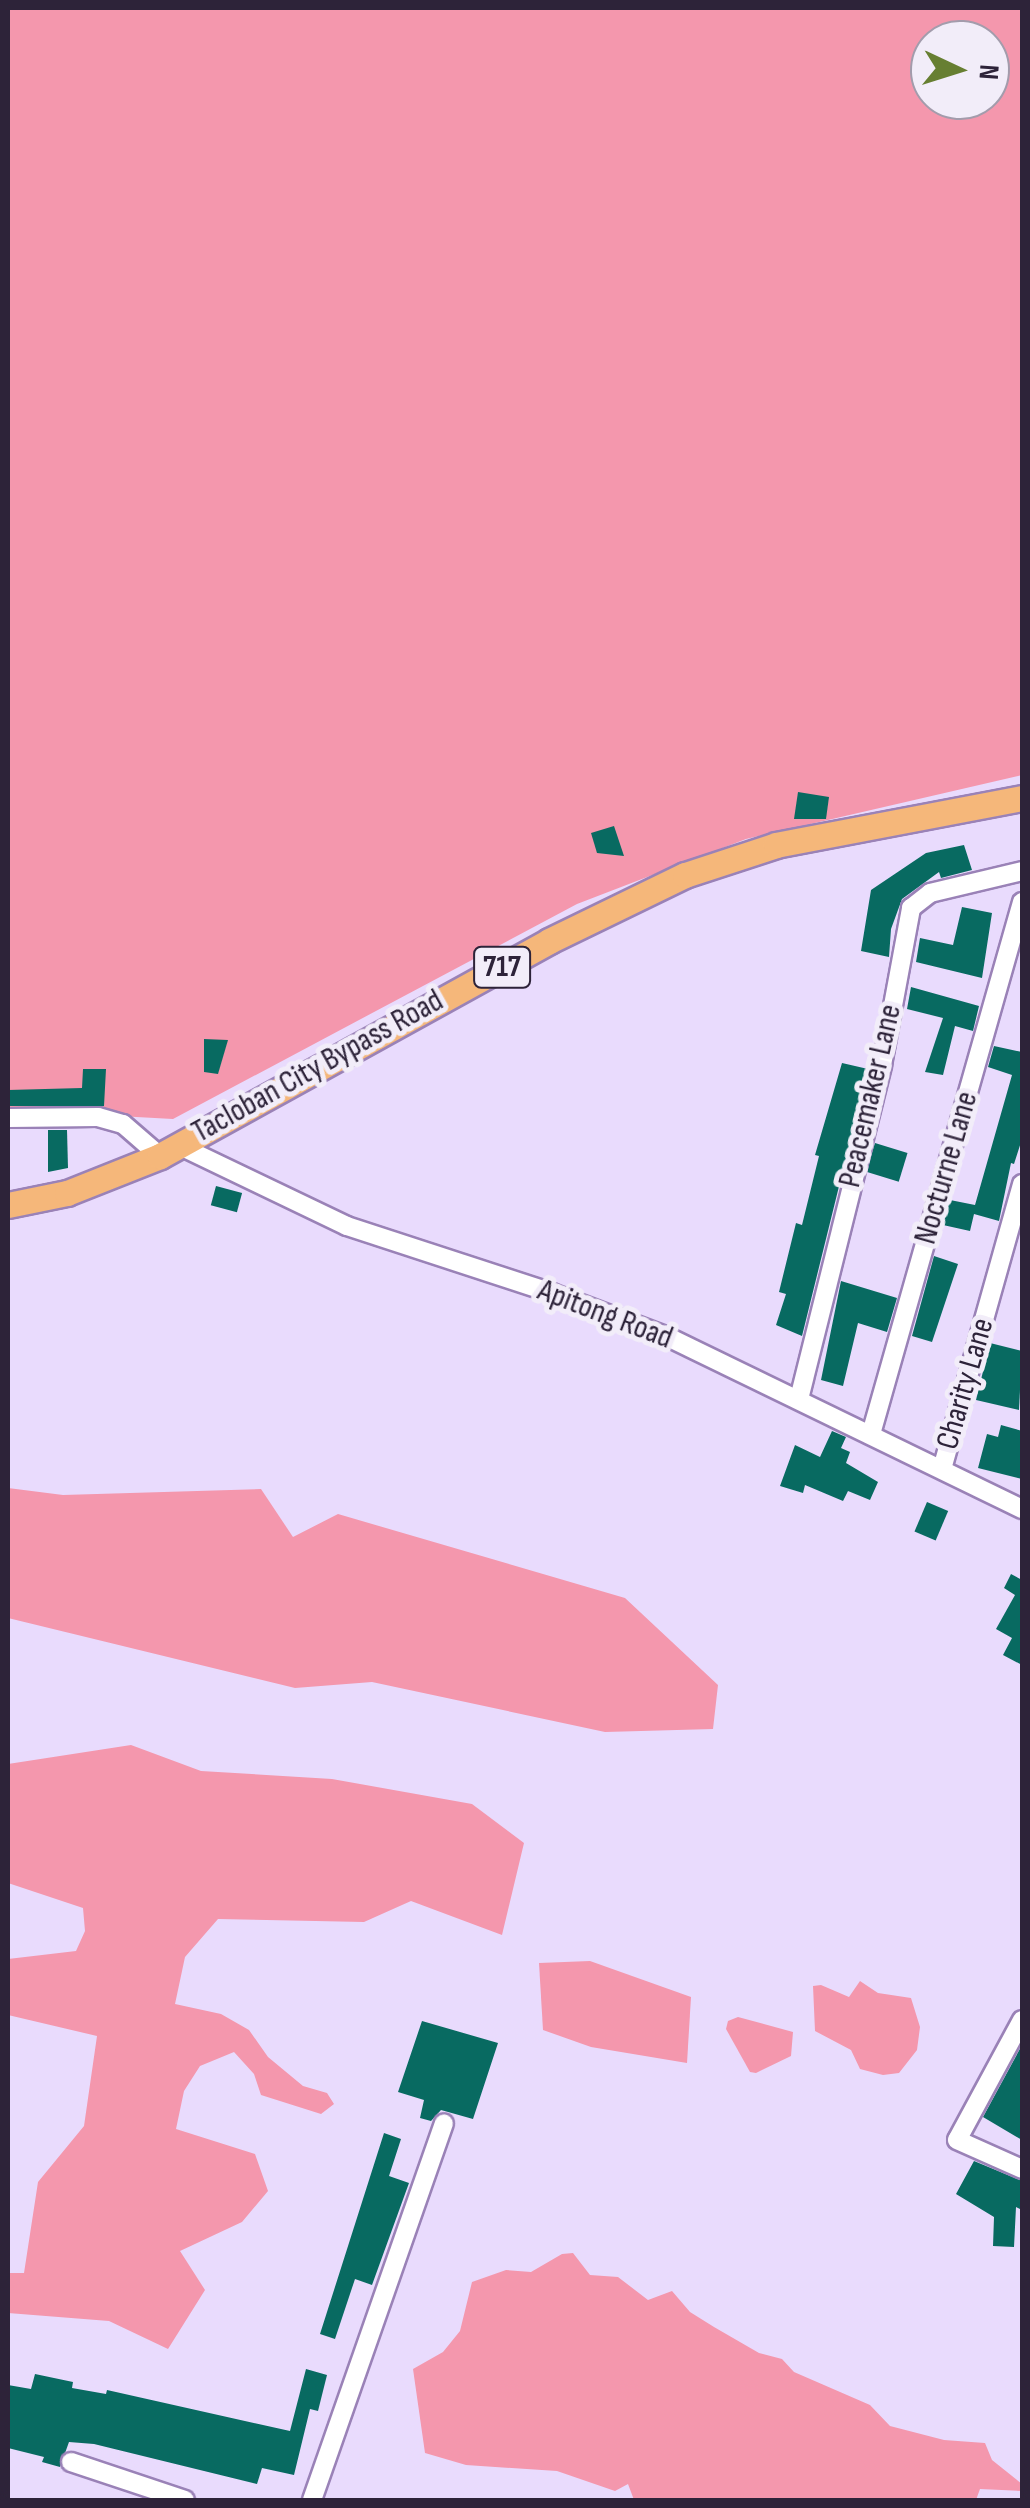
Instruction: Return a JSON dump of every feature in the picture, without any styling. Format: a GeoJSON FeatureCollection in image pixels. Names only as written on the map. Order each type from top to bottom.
{"type":"FeatureCollection","features":[{"type":"Feature","properties":{"kind":"highway","name":"Tacloban City Bypass Road"},"geometry":{"type":"LineString","coordinates":[[8,1205],[96,1184],[169,1150],[627,900],[685,875],[776,845],[1022,798]]}},
{"type":"Feature","properties":{"kind":"street","name":"Peacemaker Lane"},"geometry":{"type":"LineString","coordinates":[[798,1399],[882,1065],[912,908],[930,893],[1022,871]]}},
{"type":"Feature","properties":{"kind":"street","name":"Nocturne Lane"},"geometry":{"type":"LineString","coordinates":[[870,1434],[1022,902]]}},
{"type":"Feature","properties":{"kind":"street","name":"Apitong Road"},"geometry":{"type":"LineString","coordinates":[[8,1118],[98,1118],[123,1124],[169,1150],[346,1226],[552,1293],[668,1338],[1022,1509]]}},
{"type":"Feature","properties":{"kind":"street","name":"Charity Lane"},"geometry":{"type":"LineString","coordinates":[[942,1469],[1022,1184]]}},
{"type":"Feature","properties":{"kind":"street"},"geometry":{"type":"LineString","coordinates":[[1022,2020],[957,2140],[1022,2169]]}},
{"type":"Feature","properties":{"kind":"street"},"geometry":{"type":"LineString","coordinates":[[312,2500],[444,2123]]}},
{"type":"Feature","properties":{"kind":"street"},"geometry":{"type":"LineString","coordinates":[[71,2462],[185,2500]]}},
{"type":"Feature","properties":{"kind":"shaded area"},"geometry":{"type":"Polygon","coordinates":[[[8,8],[1022,8],[1022,775],[746,839],[577,904],[173,1119],[8,1110],[8,8]]]}},
{"type":"Feature","properties":{"kind":"shaded area"},"geometry":{"type":"Polygon","coordinates":[[[8,1488],[63,1495],[261,1489],[293,1537],[338,1514],[625,1598],[718,1685],[713,1729],[605,1732],[372,1682],[295,1688],[8,1618],[8,1488]]]}},
{"type":"Feature","properties":{"kind":"shaded area"},"geometry":{"type":"Polygon","coordinates":[[[131,1745],[201,1771],[332,1779],[472,1804],[524,1843],[502,1935],[411,1901],[364,1922],[218,1919],[185,1957],[175,2004],[221,2014],[249,2030],[268,2057],[303,2086],[327,2093],[334,2104],[321,2114],[261,2095],[254,2074],[234,2052],[200,2066],[184,2091],[176,2129],[255,2154],[268,2191],[242,2222],[180,2251],[205,2290],[168,2349],[109,2321],[8,2313],[8,2273],[24,2273],[38,2182],[84,2126],[97,2036],[8,2015],[8,1959],[76,1951],[85,1931],[83,1908],[8,1883],[8,1764],[131,1745]]]}},
{"type":"Feature","properties":{"kind":"shaded area"},"geometry":{"type":"Polygon","coordinates":[[[590,1961],[691,1997],[687,2063],[591,2047],[543,2030],[539,1963],[590,1961]]]}},
{"type":"Feature","properties":{"kind":"shaded area"},"geometry":{"type":"Polygon","coordinates":[[[860,1981],[878,1993],[911,1998],[920,2027],[917,2050],[899,2073],[883,2075],[860,2069],[851,2050],[815,2031],[813,1986],[821,1985],[849,1997],[860,1981]]]}},
{"type":"Feature","properties":{"kind":"shaded area"},"geometry":{"type":"Polygon","coordinates":[[[738,2017],[793,2032],[791,2056],[756,2073],[750,2072],[726,2029],[728,2021],[738,2017]]]}},
{"type":"Feature","properties":{"kind":"shaded area"},"geometry":{"type":"Polygon","coordinates":[[[573,2253],[590,2275],[618,2277],[648,2300],[672,2291],[690,2312],[714,2327],[759,2353],[782,2359],[794,2372],[870,2405],[890,2426],[944,2440],[985,2443],[992,2460],[1022,2484],[1022,2491],[980,2489],[976,2500],[634,2500],[628,2484],[615,2491],[557,2471],[466,2465],[425,2453],[413,2369],[443,2352],[460,2331],[472,2282],[506,2270],[531,2272],[562,2254],[573,2253]]]}},
{"type":"Feature","properties":{"kind":"building"},"geometry":{"type":"Polygon","coordinates":[[[798,792],[829,797],[826,819],[794,819],[798,792]]]}},
{"type":"Feature","properties":{"kind":"building"},"geometry":{"type":"Polygon","coordinates":[[[614,826],[624,856],[597,853],[591,833],[614,826]]]}},
{"type":"Feature","properties":{"kind":"building"},"geometry":{"type":"Polygon","coordinates":[[[964,845],[972,870],[941,878],[939,872],[902,899],[891,929],[889,957],[861,951],[871,890],[926,853],[964,845]]]}},
{"type":"Feature","properties":{"kind":"building"},"geometry":{"type":"Polygon","coordinates":[[[962,907],[992,913],[982,978],[916,962],[920,938],[953,945],[962,907]]]}},
{"type":"Feature","properties":{"kind":"building"},"geometry":{"type":"Polygon","coordinates":[[[911,987],[979,1006],[973,1031],[955,1026],[943,1075],[925,1072],[943,1018],[907,1009],[911,987]]]}},
{"type":"Feature","properties":{"kind":"building"},"geometry":{"type":"Polygon","coordinates":[[[204,1039],[228,1040],[218,1074],[204,1072],[204,1039]]]}},
{"type":"Feature","properties":{"kind":"building"},"geometry":{"type":"Polygon","coordinates":[[[994,1046],[1022,1052],[1022,1139],[1014,1164],[1011,1163],[999,1221],[974,1214],[970,1231],[943,1225],[950,1200],[975,1205],[1012,1075],[988,1067],[994,1046]]]}},
{"type":"Feature","properties":{"kind":"building"},"geometry":{"type":"Polygon","coordinates":[[[842,1063],[868,1069],[802,1336],[776,1325],[786,1294],[779,1292],[796,1223],[802,1225],[819,1156],[815,1155],[842,1063]]]}},
{"type":"Feature","properties":{"kind":"building"},"geometry":{"type":"Polygon","coordinates":[[[83,1069],[106,1069],[104,1106],[8,1106],[8,1090],[82,1088],[83,1069]]]}},
{"type":"Feature","properties":{"kind":"building"},"geometry":{"type":"Polygon","coordinates":[[[48,1130],[67,1130],[68,1168],[48,1172],[48,1130]]]}},
{"type":"Feature","properties":{"kind":"building"},"geometry":{"type":"Polygon","coordinates":[[[875,1143],[908,1153],[899,1182],[866,1172],[875,1143]]]}},
{"type":"Feature","properties":{"kind":"building"},"geometry":{"type":"Polygon","coordinates":[[[216,1186],[242,1193],[237,1212],[211,1205],[216,1186]]]}},
{"type":"Feature","properties":{"kind":"building"},"geometry":{"type":"Polygon","coordinates":[[[934,1256],[958,1264],[932,1342],[912,1336],[934,1256]]]}},
{"type":"Feature","properties":{"kind":"building"},"geometry":{"type":"Polygon","coordinates":[[[841,1281],[897,1298],[887,1332],[858,1323],[843,1386],[821,1380],[841,1281]]]}},
{"type":"Feature","properties":{"kind":"building"},"geometry":{"type":"Polygon","coordinates":[[[990,1343],[1022,1351],[1019,1410],[976,1400],[990,1343]]]}},
{"type":"Feature","properties":{"kind":"building"},"geometry":{"type":"Polygon","coordinates":[[[1001,1425],[1022,1431],[1022,1479],[978,1468],[987,1434],[998,1437],[1001,1425]]]}},
{"type":"Feature","properties":{"kind":"building"},"geometry":{"type":"Polygon","coordinates":[[[832,1431],[846,1437],[841,1448],[850,1452],[846,1463],[878,1482],[870,1500],[848,1491],[843,1501],[805,1485],[803,1493],[780,1486],[795,1445],[820,1457],[832,1431]]]}},
{"type":"Feature","properties":{"kind":"building"},"geometry":{"type":"Polygon","coordinates":[[[927,1502],[948,1511],[936,1540],[914,1531],[927,1502]]]}},
{"type":"Feature","properties":{"kind":"building"},"geometry":{"type":"Polygon","coordinates":[[[1011,1574],[1022,1580],[1022,1665],[1003,1655],[1012,1638],[996,1629],[1015,1595],[1004,1588],[1011,1574]]]}},
{"type":"Feature","properties":{"kind":"building"},"geometry":{"type":"Polygon","coordinates":[[[422,2021],[498,2043],[473,2119],[441,2110],[431,2121],[420,2118],[424,2100],[398,2092],[422,2021]]]}},
{"type":"Feature","properties":{"kind":"building"},"geometry":{"type":"Polygon","coordinates":[[[1022,2045],[1022,2140],[983,2117],[1022,2045]]]}},
{"type":"Feature","properties":{"kind":"building"},"geometry":{"type":"Polygon","coordinates":[[[384,2133],[401,2139],[389,2176],[409,2183],[372,2285],[355,2279],[335,2339],[320,2334],[384,2133]]]}},
{"type":"Feature","properties":{"kind":"building"},"geometry":{"type":"Polygon","coordinates":[[[974,2161],[1022,2181],[1022,2210],[1016,2207],[1014,2247],[993,2246],[994,2217],[956,2194],[974,2161]]]}},
{"type":"Feature","properties":{"kind":"building"},"geometry":{"type":"Polygon","coordinates":[[[306,2369],[327,2375],[318,2411],[310,2409],[294,2475],[262,2468],[257,2484],[94,2444],[69,2442],[60,2467],[42,2462],[44,2457],[8,2448],[8,2385],[31,2389],[35,2374],[73,2382],[72,2388],[106,2394],[107,2390],[290,2431],[306,2369]]]}}]}
